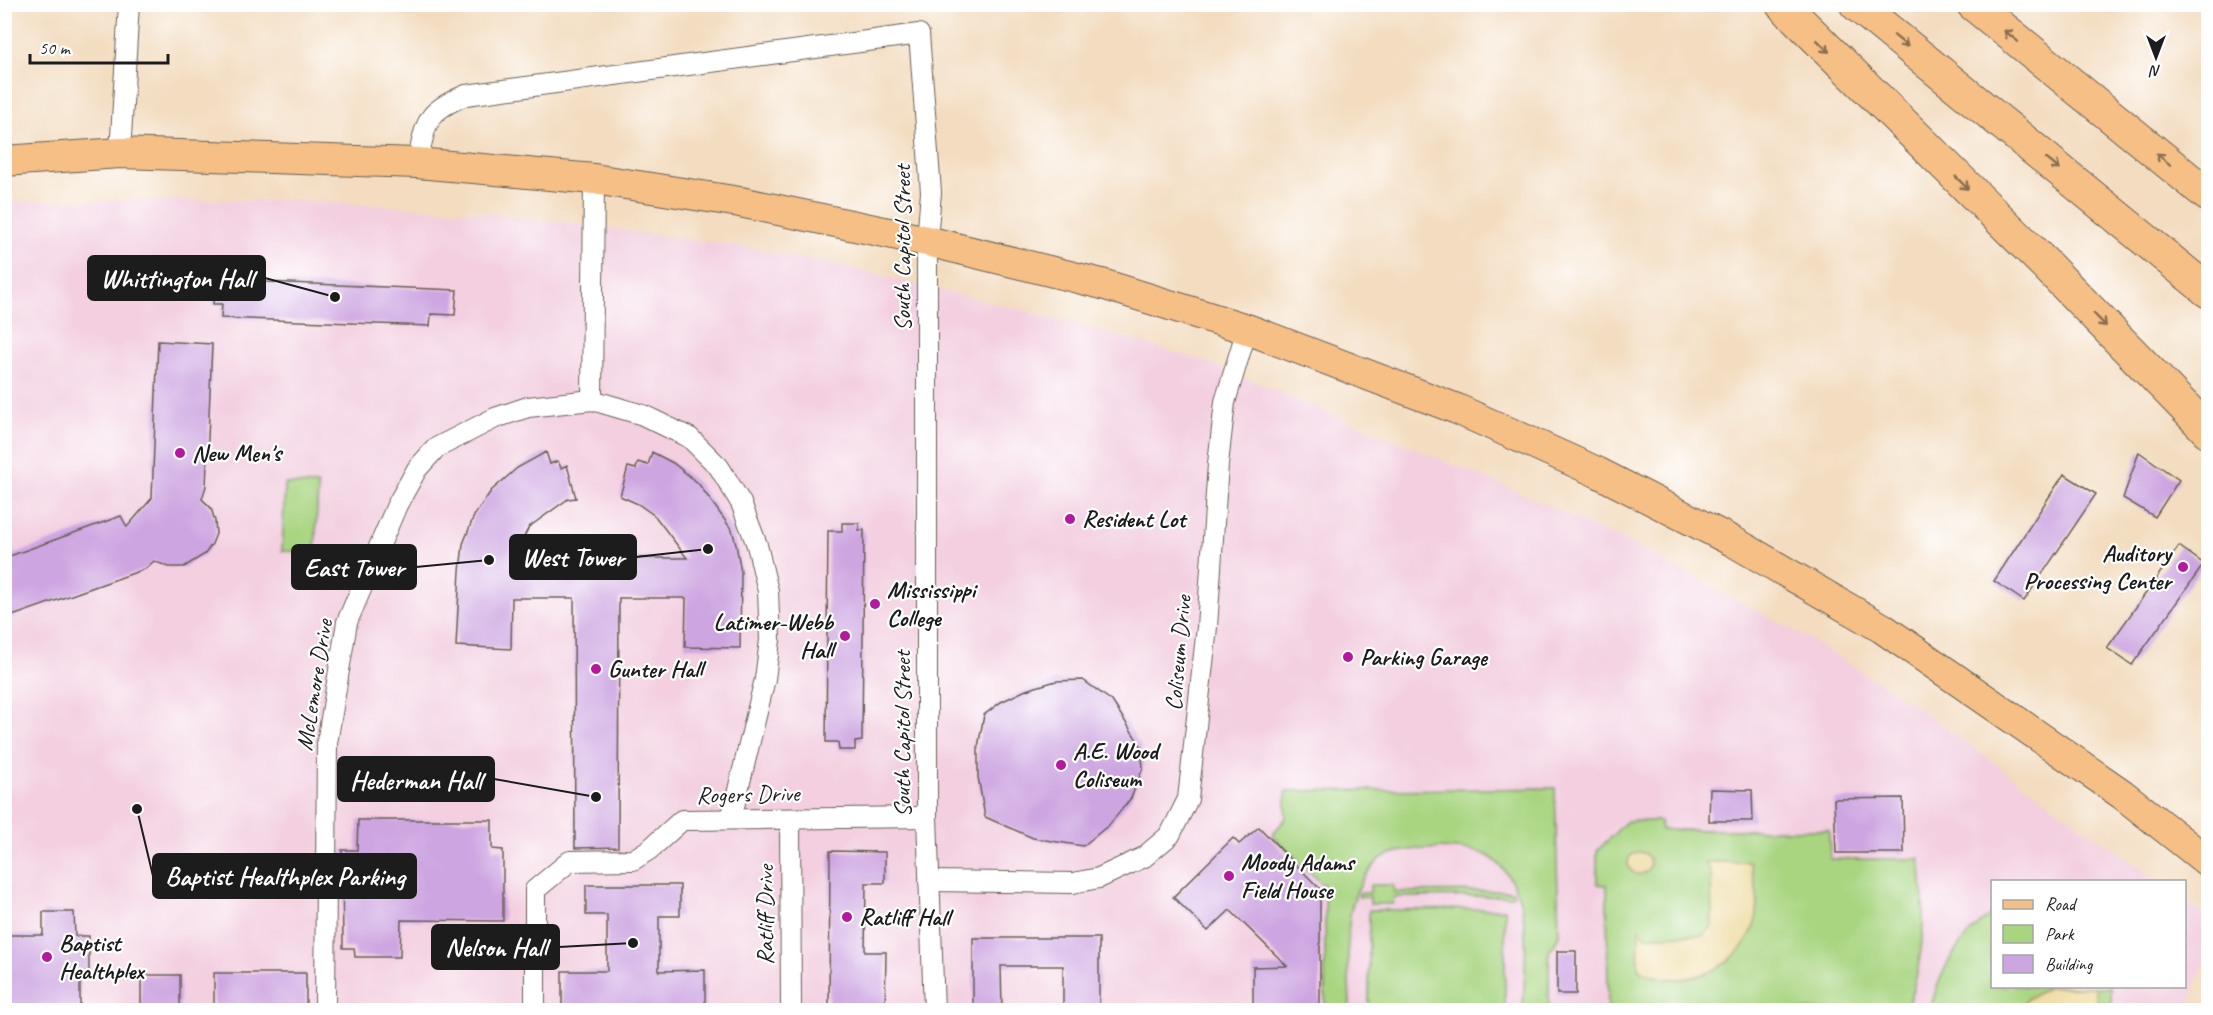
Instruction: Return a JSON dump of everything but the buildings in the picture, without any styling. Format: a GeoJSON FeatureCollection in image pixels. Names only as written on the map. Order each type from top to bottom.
{"type":"FeatureCollection","features":[{"type":"Feature","properties":{"kind":"highway"},"geometry":{"type":"LineString","coordinates":[[1782,4],[2037,256],[2208,431]]}},
{"type":"Feature","properties":{"kind":"highway"},"geometry":{"type":"LineString","coordinates":[[1856,4],[2208,291]]}},
{"type":"Feature","properties":{"kind":"highway"},"geometry":{"type":"LineString","coordinates":[[1973,4],[2208,195]]}},
{"type":"Feature","properties":{"kind":"main road"},"geometry":{"type":"LineString","coordinates":[[4,161],[120,153],[417,163],[594,179],[740,202],[927,241],[1102,284],[1247,329],[1457,409],[1596,472],[1734,542],[1882,628],[2122,794],[2208,862]]}},
{"type":"Feature","properties":{"kind":"street"},"geometry":{"type":"LineString","coordinates":[[120,153],[129,4]]}},
{"type":"Feature","properties":{"kind":"street","name":"South Capitol Street"},"geometry":{"type":"LineString","coordinates":[[417,163],[427,121],[443,104],[466,95],[919,34],[931,192],[927,241],[927,817],[934,1011]]}},
{"type":"Feature","properties":{"kind":"street"},"geometry":{"type":"LineString","coordinates":[[594,179],[592,400],[643,415],[690,438],[719,467],[741,503],[757,545],[768,591],[770,640],[765,679],[731,819]]}},
{"type":"Feature","properties":{"kind":"street","name":"Coliseum Drive"},"geometry":{"type":"LineString","coordinates":[[929,881],[1073,883],[1099,878],[1144,857],[1170,835],[1188,799],[1207,627],[1219,453],[1225,402],[1247,329]]}},
{"type":"Feature","properties":{"kind":"street","name":"McLemore Drive"},"geometry":{"type":"LineString","coordinates":[[325,1011],[327,743],[347,622],[367,573],[397,505],[417,470],[436,448],[495,418],[528,407],[592,400]]}},
{"type":"Feature","properties":{"kind":"street","name":"Rogers Drive"},"geometry":{"type":"LineString","coordinates":[[535,1011],[535,890],[570,861],[633,860],[650,849],[682,820],[927,817]]}},
{"type":"Feature","properties":{"kind":"street","name":"Ratliff Drive"},"geometry":{"type":"LineString","coordinates":[[790,819],[791,1011]]}},
{"type":"Feature","properties":{"kind":"shaded area","name":"Mississippi College"},"geometry":{"type":"Polygon","coordinates":[[[294,200],[493,213],[745,247],[851,268],[1080,325],[1207,362],[1509,488],[1625,541],[1809,639],[1908,701],[2157,880],[1991,880],[1991,988],[2186,988],[2186,902],[2208,918],[2208,960],[2198,977],[2187,1010],[5,1010],[4,201],[294,200]]]}},
{"type":"Feature","properties":{"kind":"green space"},"geometry":{"type":"Polygon","coordinates":[[[285,484],[318,485],[315,552],[282,551],[285,484]]]}},
{"type":"Feature","properties":{"kind":"green space"},"geometry":{"type":"Polygon","coordinates":[[[1555,788],[1559,935],[1552,949],[1549,949],[1549,1010],[1523,1010],[1526,953],[1524,924],[1519,897],[1507,875],[1495,860],[1480,853],[1436,848],[1393,853],[1380,859],[1366,875],[1355,895],[1349,927],[1350,1010],[1325,1010],[1325,887],[1272,835],[1286,818],[1286,791],[1555,788]]]}},
{"type":"Feature","properties":{"kind":"green space"},"geometry":{"type":"Polygon","coordinates":[[[1627,821],[1660,821],[1661,830],[1829,830],[1830,859],[1920,859],[1923,898],[1922,936],[1917,973],[1906,1010],[1608,1010],[1607,885],[1597,884],[1597,851],[1627,821]]]}},
{"type":"Feature","properties":{"kind":"green space"},"geometry":{"type":"Polygon","coordinates":[[[1370,885],[1393,885],[1394,892],[1513,891],[1513,896],[1394,897],[1393,904],[1370,904],[1370,897],[1359,897],[1359,893],[1370,893],[1370,885]]]}},
{"type":"Feature","properties":{"kind":"green space"},"geometry":{"type":"Polygon","coordinates":[[[1505,909],[1505,1010],[1369,1010],[1369,910],[1505,909]]]}},
{"type":"Feature","properties":{"kind":"green space"},"geometry":{"type":"Polygon","coordinates":[[[1991,915],[1991,988],[2111,988],[2111,1010],[1930,1010],[1945,968],[1960,944],[1991,915]]]}},
{"type":"Feature","properties":{"kind":"sand"},"geometry":{"type":"Polygon","coordinates":[[[1639,852],[1647,855],[1650,863],[1647,871],[1639,874],[1631,871],[1628,863],[1631,855],[1639,852]]]}},
{"type":"Feature","properties":{"kind":"sand"},"geometry":{"type":"Polygon","coordinates":[[[1705,862],[1750,862],[1757,894],[1757,910],[1754,926],[1746,942],[1734,956],[1705,974],[1671,979],[1654,976],[1638,969],[1639,929],[1646,936],[1703,935],[1712,927],[1711,872],[1705,862]]]}},
{"type":"Feature","properties":{"kind":"sand"},"geometry":{"type":"Polygon","coordinates":[[[2047,988],[2096,988],[2097,1010],[2020,1010],[2028,998],[2047,988]]]}},
{"type":"Feature","properties":{"kind":"place","name":"Whittington Hall"},"geometry":{"type":"Point","coordinates":[335,297]}},
{"type":"Feature","properties":{"kind":"place","name":"New Men's"},"geometry":{"type":"Point","coordinates":[180,453]}},
{"type":"Feature","properties":{"kind":"place","name":"Resident Lot"},"geometry":{"type":"Point","coordinates":[1070,519]}},
{"type":"Feature","properties":{"kind":"place","name":"West Tower"},"geometry":{"type":"Point","coordinates":[708,549]}},
{"type":"Feature","properties":{"kind":"place","name":"East Tower"},"geometry":{"type":"Point","coordinates":[489,560]}},
{"type":"Feature","properties":{"kind":"place","name":"Auditory Processing Center"},"geometry":{"type":"Point","coordinates":[2183,567]}},
{"type":"Feature","properties":{"kind":"place","name":"Mississippi College"},"geometry":{"type":"Point","coordinates":[875,604]}},
{"type":"Feature","properties":{"kind":"place","name":"Latimer-Webb Hall"},"geometry":{"type":"Point","coordinates":[845,636]}},
{"type":"Feature","properties":{"kind":"place","name":"Parking Garage"},"geometry":{"type":"Point","coordinates":[1348,657]}},
{"type":"Feature","properties":{"kind":"place","name":"Gunter Hall"},"geometry":{"type":"Point","coordinates":[596,669]}},
{"type":"Feature","properties":{"kind":"place","name":"A.E. Wood Coliseum"},"geometry":{"type":"Point","coordinates":[1061,765]}},
{"type":"Feature","properties":{"kind":"place","name":"Hederman Hall"},"geometry":{"type":"Point","coordinates":[596,797]}},
{"type":"Feature","properties":{"kind":"place","name":"Baptist Healthplex Parking"},"geometry":{"type":"Point","coordinates":[137,809]}},
{"type":"Feature","properties":{"kind":"place","name":"Moody Adams Field House"},"geometry":{"type":"Point","coordinates":[1229,876]}},
{"type":"Feature","properties":{"kind":"place","name":"Ratliff Hall"},"geometry":{"type":"Point","coordinates":[847,917]}},
{"type":"Feature","properties":{"kind":"place","name":"Nelson Hall"},"geometry":{"type":"Point","coordinates":[633,943]}},
{"type":"Feature","properties":{"kind":"place","name":"Baptist Healthplex"},"geometry":{"type":"Point","coordinates":[47,957]}}]}
